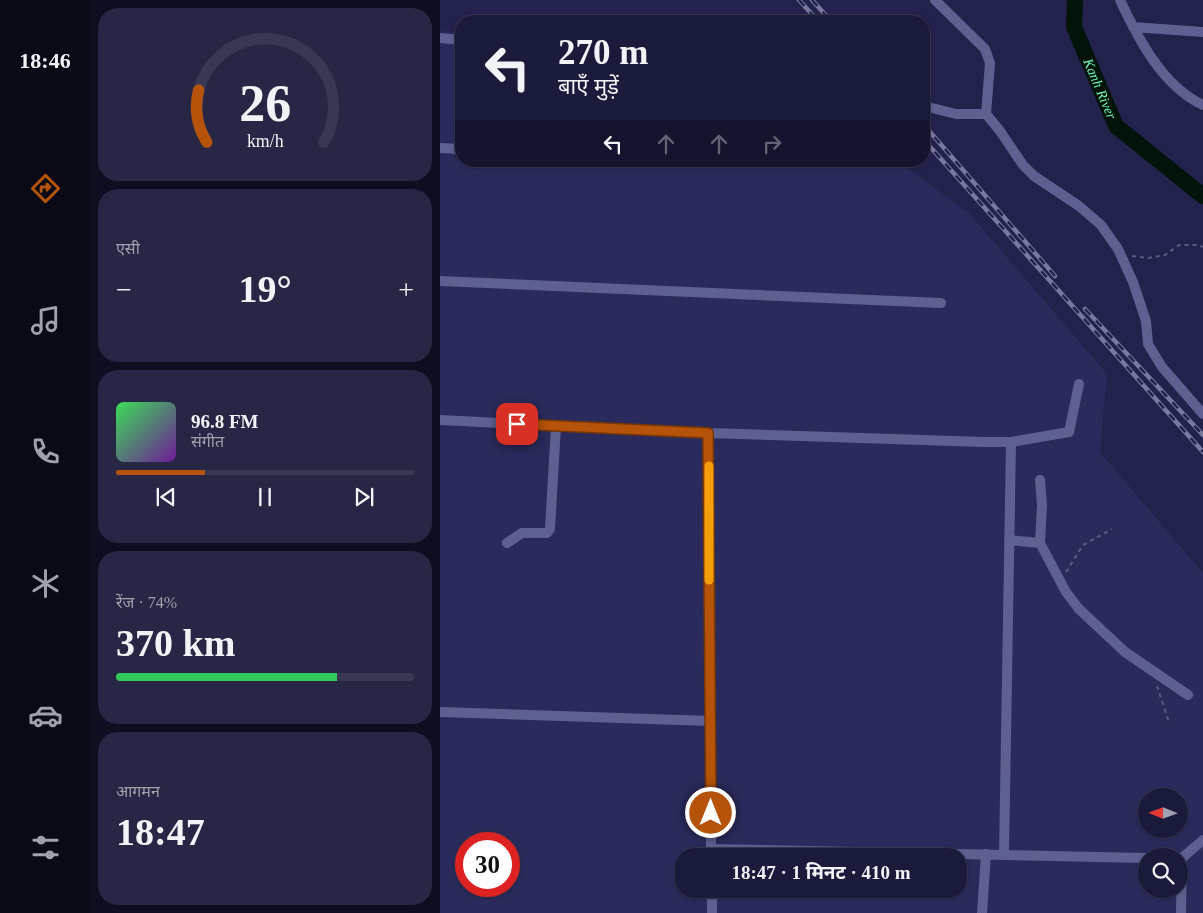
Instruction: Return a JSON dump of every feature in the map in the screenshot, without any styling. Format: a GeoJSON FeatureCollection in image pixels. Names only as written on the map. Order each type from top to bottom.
{"type":"FeatureCollection","features":[{"type":"Feature","properties":{"kind":"street"},"geometry":{"type":"LineString","coordinates":[[935,0],[985,49],[990,63],[986,114],[1023,165],[1034,176],[1079,206],[1101,225],[1118,249],[1133,282],[1146,321],[1148,344],[1162,366],[1203,414]]}},
{"type":"Feature","properties":{"kind":"street"},"geometry":{"type":"LineString","coordinates":[[1120,0],[1141,42],[1163,74],[1195,101],[1203,105]]}},
{"type":"Feature","properties":{"kind":"street"},"geometry":{"type":"LineString","coordinates":[[1133,27],[1203,32]]}},
{"type":"Feature","properties":{"kind":"street"},"geometry":{"type":"LineString","coordinates":[[440,38],[455,39]]}},
{"type":"Feature","properties":{"kind":"street"},"geometry":{"type":"LineString","coordinates":[[930,108],[956,114],[986,114]]}},
{"type":"Feature","properties":{"kind":"street"},"geometry":{"type":"LineString","coordinates":[[440,148],[455,149]]}},
{"type":"Feature","properties":{"kind":"street"},"geometry":{"type":"LineString","coordinates":[[440,281],[940,302]]}},
{"type":"Feature","properties":{"kind":"street"},"geometry":{"type":"LineString","coordinates":[[440,420],[708,433],[1011,442],[1069,432],[1079,384]]}},
{"type":"Feature","properties":{"kind":"street"},"geometry":{"type":"LineString","coordinates":[[507,543],[522,533],[543,534],[550,530],[556,426]]}},
{"type":"Feature","properties":{"kind":"street"},"geometry":{"type":"LineString","coordinates":[[708,433],[711,848]]}},
{"type":"Feature","properties":{"kind":"street"},"geometry":{"type":"LineString","coordinates":[[1004,855],[1011,442]]}},
{"type":"Feature","properties":{"kind":"street"},"geometry":{"type":"LineString","coordinates":[[1040,480],[1042,504],[1040,543],[1066,592],[1079,609],[1125,652],[1188,695]]}},
{"type":"Feature","properties":{"kind":"street"},"geometry":{"type":"LineString","coordinates":[[1008,540],[1040,543]]}},
{"type":"Feature","properties":{"kind":"street"},"geometry":{"type":"LineString","coordinates":[[440,712],[710,721]]}},
{"type":"Feature","properties":{"kind":"street"},"geometry":{"type":"LineString","coordinates":[[1188,852],[1203,840]]}},
{"type":"Feature","properties":{"kind":"street"},"geometry":{"type":"LineString","coordinates":[[967,854],[1138,858]]}},
{"type":"Feature","properties":{"kind":"street"},"geometry":{"type":"LineString","coordinates":[[982,913],[986,854]]}},
{"type":"Feature","properties":{"kind":"street"},"geometry":{"type":"LineString","coordinates":[[712,898],[712,913]]}},
{"type":"Feature","properties":{"kind":"street"},"geometry":{"type":"LineString","coordinates":[[1181,898],[1181,913]]}},
{"type":"Feature","properties":{"kind":"path"},"geometry":{"type":"LineString","coordinates":[[1118,249],[1131,256],[1148,258],[1165,255],[1179,245],[1198,245],[1203,247]]}},
{"type":"Feature","properties":{"kind":"path"},"geometry":{"type":"LineString","coordinates":[[1066,592],[1066,572],[1083,545],[1112,529]]}},
{"type":"Feature","properties":{"kind":"path"},"geometry":{"type":"LineString","coordinates":[[1153,672],[1169,722]]}},
{"type":"Feature","properties":{"kind":"shaded area"},"geometry":{"type":"Polygon","coordinates":[[[440,31],[455,32],[455,167],[906,167],[970,214],[1107,374],[1100,452],[1203,573],[1203,913],[440,913],[440,31]]]}},
{"type":"Feature","properties":{"kind":"waterway","name":"Kanh River"},"geometry":{"type":"LineString","coordinates":[[1075,0],[1074,27],[1116,126],[1203,196]]}},
{"type":"Feature","properties":{"kind":"railway"},"geometry":{"type":"LineString","coordinates":[[799,0],[813,15]]}},
{"type":"Feature","properties":{"kind":"railway"},"geometry":{"type":"LineString","coordinates":[[812,0],[826,15]]}},
{"type":"Feature","properties":{"kind":"railway"},"geometry":{"type":"LineString","coordinates":[[930,132],[1055,276]]}},
{"type":"Feature","properties":{"kind":"railway"},"geometry":{"type":"LineString","coordinates":[[930,147],[1203,452]]}},
{"type":"Feature","properties":{"kind":"railway"},"geometry":{"type":"LineString","coordinates":[[1085,309],[1203,435]]}},
{"type":"Feature","properties":{"kind":"slow traffic"},"geometry":{"type":"LineString","coordinates":[[709,466],[709,580]]}},
{"type":"Feature","properties":{"kind":"route"},"geometry":{"type":"LineString","coordinates":[[517,424],[708,433],[711,813]]}}]}
